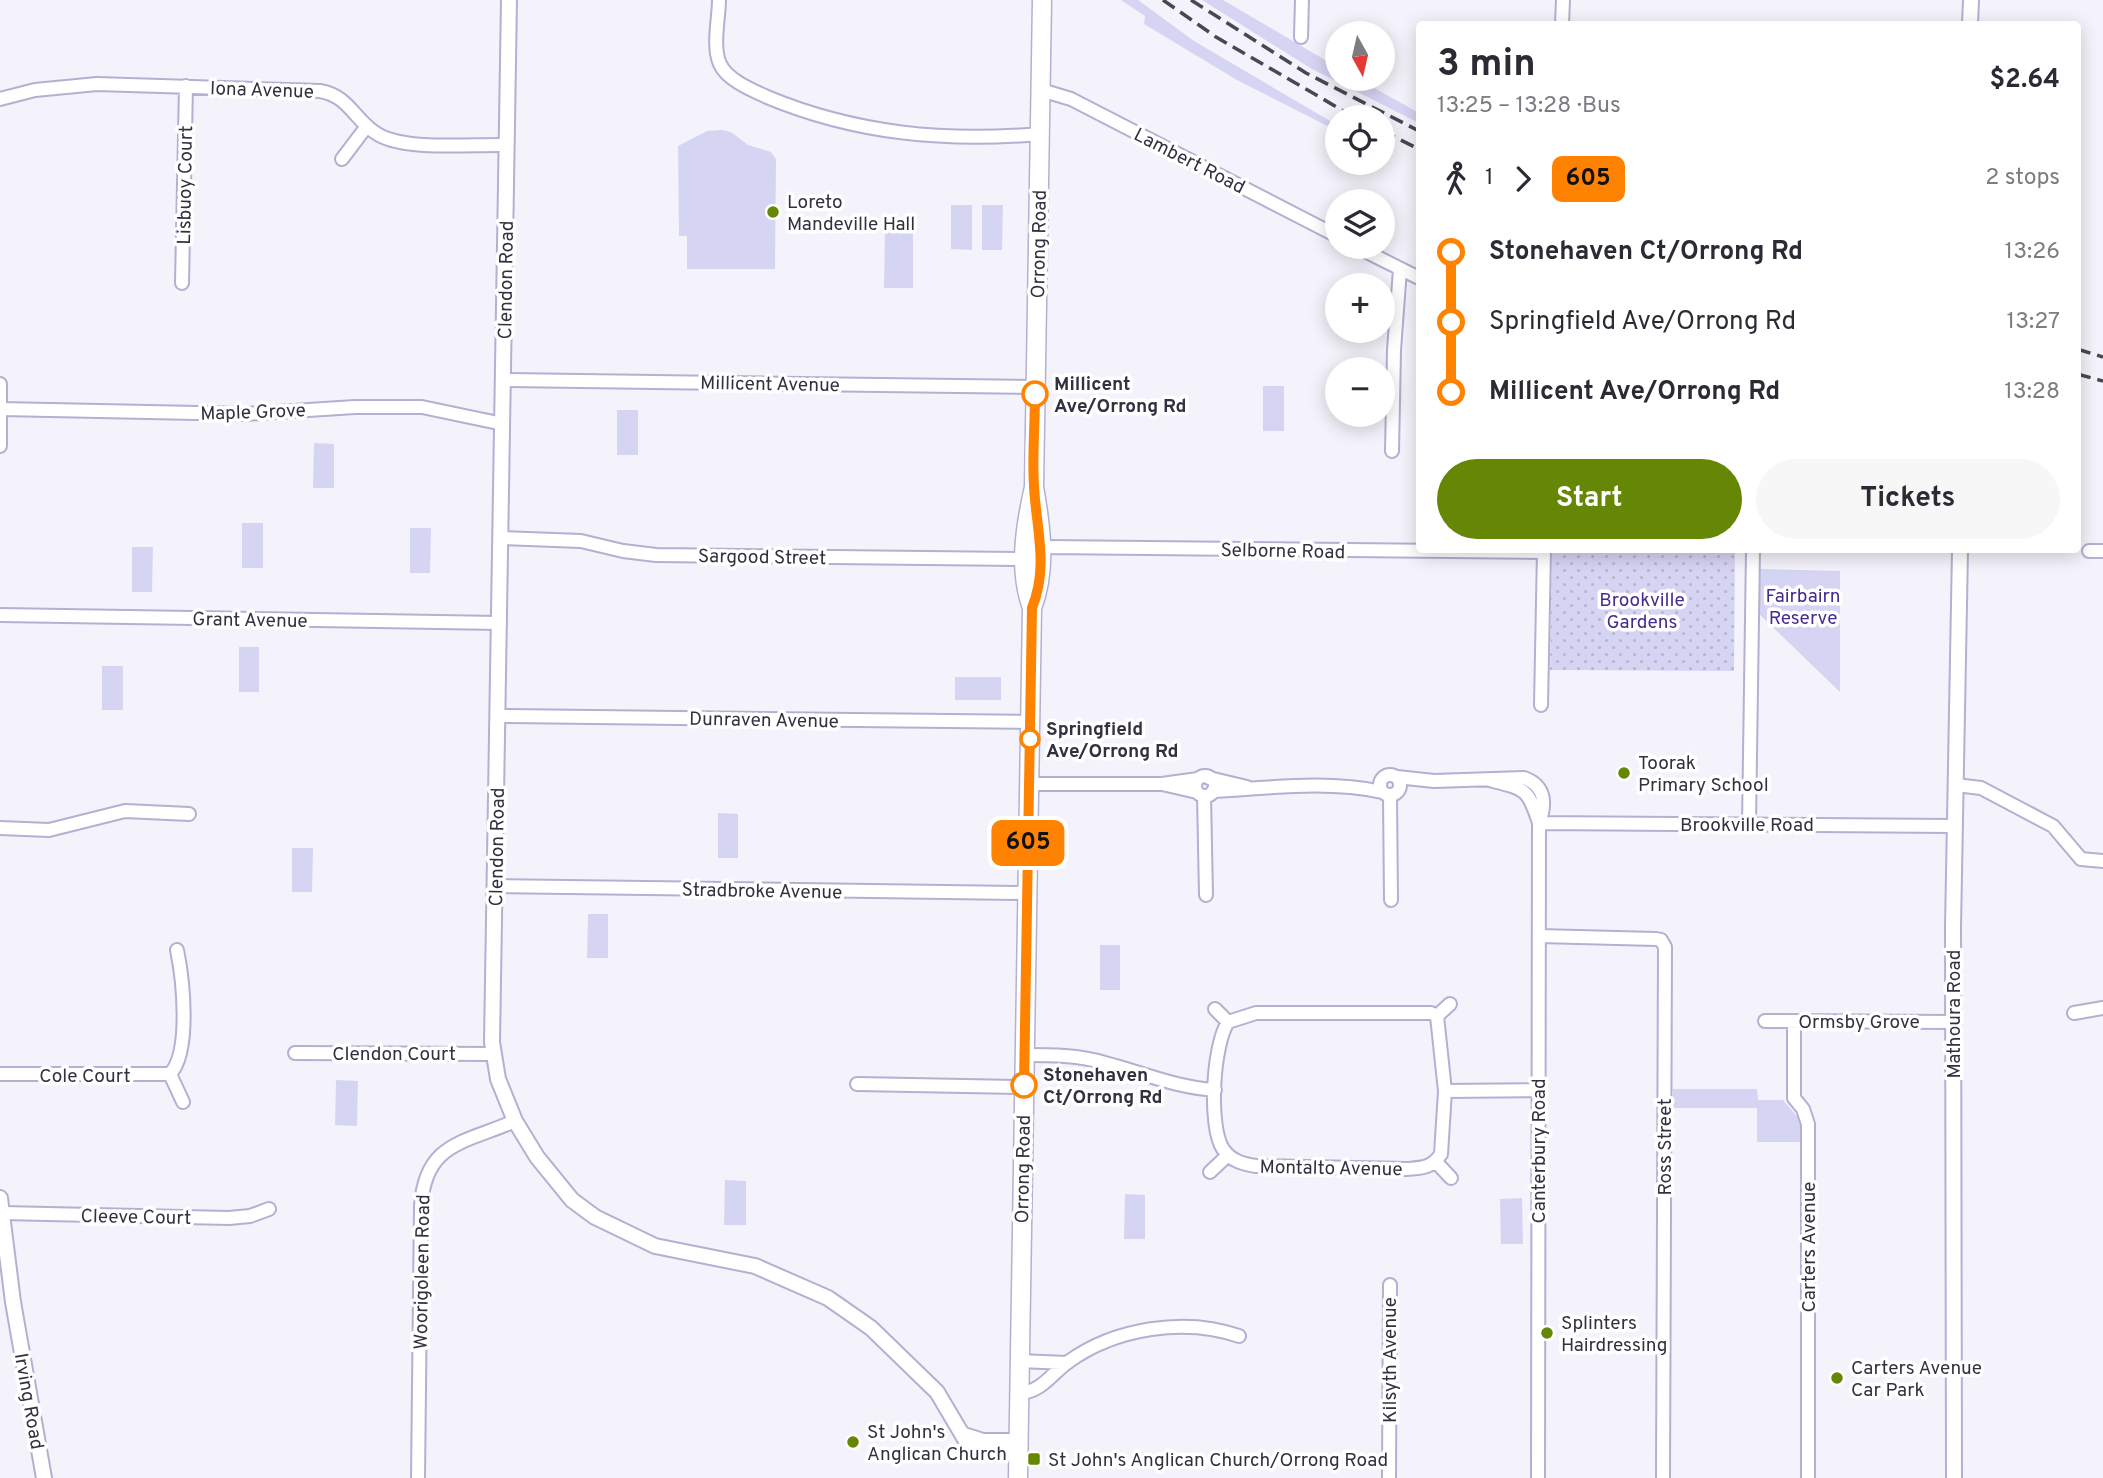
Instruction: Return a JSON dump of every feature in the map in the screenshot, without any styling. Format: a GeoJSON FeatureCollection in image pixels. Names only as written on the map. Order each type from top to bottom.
{"type":"FeatureCollection","features":[{"type":"Feature","properties":{"kind":"main road","name":"Orrong Road"},"geometry":{"type":"LineString","coordinates":[[1018,1478],[1032,608],[1024,585],[1032,553],[1026,522],[1034,487],[1042,0]]}},
{"type":"Feature","properties":{"kind":"street","name":"Clendon Road"},"geometry":{"type":"LineString","coordinates":[[509,0],[492,1054],[498,1079],[515,1121],[553,1179],[572,1200],[595,1217],[655,1246],[744,1263],[777,1274],[849,1310],[893,1347],[937,1392],[970,1446],[979,1451],[1019,1447]]}},
{"type":"Feature","properties":{"kind":"street"},"geometry":{"type":"LineString","coordinates":[[719,0],[718,54],[721,66],[745,86],[780,102],[848,124],[906,135],[960,138],[1040,134]]}},
{"type":"Feature","properties":{"kind":"street"},"geometry":{"type":"LineString","coordinates":[[1301,37],[1302,0]]}},
{"type":"Feature","properties":{"kind":"street"},"geometry":{"type":"LineString","coordinates":[[1562,21],[1563,0]]}},
{"type":"Feature","properties":{"kind":"street"},"geometry":{"type":"LineString","coordinates":[[1970,21],[1971,0]]}},
{"type":"Feature","properties":{"kind":"street","name":"Iona Avenue"},"geometry":{"type":"LineString","coordinates":[[0,99],[75,85],[329,92],[348,103],[367,126],[380,136],[401,142],[507,145]]}},
{"type":"Feature","properties":{"kind":"street","name":"Lisbuoy Court"},"geometry":{"type":"LineString","coordinates":[[183,283],[186,86]]}},
{"type":"Feature","properties":{"kind":"street","name":"Lambert Road"},"geometry":{"type":"LineString","coordinates":[[1041,90],[1071,99],[1325,230]]}},
{"type":"Feature","properties":{"kind":"street"},"geometry":{"type":"LineString","coordinates":[[342,159],[367,126]]}},
{"type":"Feature","properties":{"kind":"street"},"geometry":{"type":"LineString","coordinates":[[1380,259],[1416,277]]}},
{"type":"Feature","properties":{"kind":"street"},"geometry":{"type":"LineString","coordinates":[[1392,451],[1394,350],[1400,269]]}},
{"type":"Feature","properties":{"kind":"street","name":"Millicent Avenue"},"geometry":{"type":"LineString","coordinates":[[504,380],[1035,387]]}},
{"type":"Feature","properties":{"kind":"street"},"geometry":{"type":"LineString","coordinates":[[0,384],[0,446]]}},
{"type":"Feature","properties":{"kind":"street","name":"Maple Grove"},"geometry":{"type":"LineString","coordinates":[[1,409],[246,414],[400,407],[438,409],[503,424]]}},
{"type":"Feature","properties":{"kind":"street","name":"Sargood Street"},"geometry":{"type":"LineString","coordinates":[[501,538],[581,541],[623,551],[656,555],[1032,553]]}},
{"type":"Feature","properties":{"kind":"street","name":"Selborne Road"},"geometry":{"type":"LineString","coordinates":[[1032,553],[1050,547],[1416,550]]}},
{"type":"Feature","properties":{"kind":"street"},"geometry":{"type":"LineString","coordinates":[[2089,551],[2103,551]]}},
{"type":"Feature","properties":{"kind":"street"},"geometry":{"type":"LineString","coordinates":[[1541,705],[1544,553]]}},
{"type":"Feature","properties":{"kind":"street"},"geometry":{"type":"LineString","coordinates":[[1749,824],[1753,553]]}},
{"type":"Feature","properties":{"kind":"street","name":"Mathoura Road"},"geometry":{"type":"LineString","coordinates":[[1954,1478],[1953,1022],[1960,553]]}},
{"type":"Feature","properties":{"kind":"street","name":"Grant Avenue"},"geometry":{"type":"LineString","coordinates":[[0,615],[500,623]]}},
{"type":"Feature","properties":{"kind":"street","name":"Dunraven Avenue"},"geometry":{"type":"LineString","coordinates":[[499,716],[1030,722]]}},
{"type":"Feature","properties":{"kind":"street"},"geometry":{"type":"LineString","coordinates":[[1390,793],[1401,783],[1391,777]]}},
{"type":"Feature","properties":{"kind":"street"},"geometry":{"type":"LineString","coordinates":[[1391,777],[1380,782],[1390,793],[1391,900]]}},
{"type":"Feature","properties":{"kind":"street"},"geometry":{"type":"LineString","coordinates":[[1345,787],[1391,777],[1434,781],[1489,780],[1525,790],[1532,799],[1539,823]]}},
{"type":"Feature","properties":{"kind":"street"},"geometry":{"type":"LineString","coordinates":[[1029,784],[1345,787],[1390,793],[1434,781]]}},
{"type":"Feature","properties":{"kind":"street"},"geometry":{"type":"LineString","coordinates":[[1956,785],[1981,788],[2053,826],[2081,859],[2103,861]]}},
{"type":"Feature","properties":{"kind":"street"},"geometry":{"type":"LineString","coordinates":[[1204,787],[1206,895]]}},
{"type":"Feature","properties":{"kind":"street"},"geometry":{"type":"LineString","coordinates":[[0,828],[49,830],[125,811],[189,814]]}},
{"type":"Feature","properties":{"kind":"street","name":"Brookville Road"},"geometry":{"type":"LineString","coordinates":[[1539,823],[1955,826]]}},
{"type":"Feature","properties":{"kind":"street","name":"Canterbury Road"},"geometry":{"type":"LineString","coordinates":[[1538,1478],[1539,823]]}},
{"type":"Feature","properties":{"kind":"street","name":"Stradbroke Avenue"},"geometry":{"type":"LineString","coordinates":[[496,886],[1027,893]]}},
{"type":"Feature","properties":{"kind":"street","name":"Ross Street"},"geometry":{"type":"LineString","coordinates":[[1539,936],[1656,939],[1661,940],[1665,947],[1664,1478]]}},
{"type":"Feature","properties":{"kind":"street"},"geometry":{"type":"LineString","coordinates":[[177,950],[182,979],[181,1052],[170,1074],[183,1102]]}},
{"type":"Feature","properties":{"kind":"street"},"geometry":{"type":"LineString","coordinates":[[1437,1016],[1450,1004]]}},
{"type":"Feature","properties":{"kind":"street"},"geometry":{"type":"LineString","coordinates":[[2074,1013],[2103,1008]]}},
{"type":"Feature","properties":{"kind":"street"},"geometry":{"type":"LineString","coordinates":[[1215,1009],[1228,1022]]}},
{"type":"Feature","properties":{"kind":"street"},"geometry":{"type":"LineString","coordinates":[[1210,1172],[1228,1155],[1217,1132],[1215,1090],[1217,1046],[1228,1022],[1256,1013],[1431,1013],[1437,1016]]}},
{"type":"Feature","properties":{"kind":"street"},"geometry":{"type":"LineString","coordinates":[[1437,1016],[1445,1091],[1441,1154],[1436,1162],[1451,1178]]}},
{"type":"Feature","properties":{"kind":"street","name":"Ormsby Grove"},"geometry":{"type":"LineString","coordinates":[[1765,1021],[1953,1022]]}},
{"type":"Feature","properties":{"kind":"street","name":"Carters Avenue"},"geometry":{"type":"LineString","coordinates":[[1794,1021],[1794,1098],[1808,1124],[1808,1478]]}},
{"type":"Feature","properties":{"kind":"street","name":"Clendon Court"},"geometry":{"type":"LineString","coordinates":[[295,1053],[492,1054]]}},
{"type":"Feature","properties":{"kind":"street"},"geometry":{"type":"LineString","coordinates":[[1024,1055],[1071,1056],[1104,1062],[1183,1088],[1215,1090]]}},
{"type":"Feature","properties":{"kind":"street","name":"Cole Court"},"geometry":{"type":"LineString","coordinates":[[0,1074],[170,1074]]}},
{"type":"Feature","properties":{"kind":"street"},"geometry":{"type":"LineString","coordinates":[[857,1084],[1024,1087]]}},
{"type":"Feature","properties":{"kind":"street"},"geometry":{"type":"LineString","coordinates":[[1445,1091],[1538,1090]]}},
{"type":"Feature","properties":{"kind":"street","name":"Woorigoleen Road"},"geometry":{"type":"LineString","coordinates":[[418,1478],[421,1206],[425,1175],[433,1161],[454,1144],[515,1121]]}},
{"type":"Feature","properties":{"kind":"street","name":"Montalto Avenue"},"geometry":{"type":"LineString","coordinates":[[1228,1155],[1240,1163],[1256,1166],[1406,1169],[1426,1167],[1436,1162]]}},
{"type":"Feature","properties":{"kind":"street","name":"Cleeve Court"},"geometry":{"type":"LineString","coordinates":[[1,1206],[229,1218],[250,1216],[269,1209]]}},
{"type":"Feature","properties":{"kind":"street","name":"Irving Road"},"geometry":{"type":"LineString","coordinates":[[1,1206],[13,1302],[44,1478]]}},
{"type":"Feature","properties":{"kind":"street","name":"Kilsyth Avenue"},"geometry":{"type":"LineString","coordinates":[[1389,1478],[1390,1285]]}},
{"type":"Feature","properties":{"kind":"street"},"geometry":{"type":"LineString","coordinates":[[1019,1393],[1033,1393],[1067,1363],[1097,1345],[1160,1329],[1203,1327],[1239,1336]]}},
{"type":"Feature","properties":{"kind":"street"},"geometry":{"type":"LineString","coordinates":[[1019,1361],[1055,1365],[1067,1363]]}},
{"type":"Feature","properties":{"kind":"green space"},"geometry":{"type":"Polygon","coordinates":[[[1121,0],[1138,0],[1194,41],[1325,118],[1325,125],[1237,80],[1144,24],[1145,16],[1121,0]]]}},
{"type":"Feature","properties":{"kind":"green space"},"geometry":{"type":"Polygon","coordinates":[[[1202,0],[1223,0],[1325,60],[1325,76],[1202,0]]]}},
{"type":"Feature","properties":{"kind":"green space"},"geometry":{"type":"Polygon","coordinates":[[[1356,91],[1380,91],[1416,111],[1416,121],[1395,111],[1395,105],[1383,105],[1356,91]]]}},
{"type":"Feature","properties":{"kind":"green space"},"geometry":{"type":"Polygon","coordinates":[[[707,131],[731,132],[748,145],[771,152],[776,159],[775,269],[687,269],[687,236],[679,236],[678,146],[707,131]]]}},
{"type":"Feature","properties":{"kind":"green space"},"geometry":{"type":"Polygon","coordinates":[[[951,205],[972,205],[972,250],[951,249],[951,205]]]}},
{"type":"Feature","properties":{"kind":"green space"},"geometry":{"type":"Polygon","coordinates":[[[982,205],[1003,205],[1002,250],[982,250],[982,205]]]}},
{"type":"Feature","properties":{"kind":"green space"},"geometry":{"type":"Polygon","coordinates":[[[885,231],[913,231],[913,288],[884,288],[885,231]]]}},
{"type":"Feature","properties":{"kind":"green space"},"geometry":{"type":"Polygon","coordinates":[[[1263,386],[1284,386],[1284,431],[1263,431],[1263,386]]]}},
{"type":"Feature","properties":{"kind":"green space"},"geometry":{"type":"Polygon","coordinates":[[[617,410],[638,410],[638,455],[617,455],[617,410]]]}},
{"type":"Feature","properties":{"kind":"green space"},"geometry":{"type":"Polygon","coordinates":[[[314,443],[334,444],[334,488],[313,488],[314,443]]]}},
{"type":"Feature","properties":{"kind":"green space"},"geometry":{"type":"Polygon","coordinates":[[[242,523],[263,523],[263,568],[242,568],[242,523]]]}},
{"type":"Feature","properties":{"kind":"green space"},"geometry":{"type":"Polygon","coordinates":[[[410,528],[431,528],[430,573],[410,573],[410,528]]]}},
{"type":"Feature","properties":{"kind":"green space"},"geometry":{"type":"Polygon","coordinates":[[[132,547],[153,547],[152,592],[132,592],[132,547]]]}},
{"type":"Feature","properties":{"kind":"green space","name":"Brookville Gardens"},"geometry":{"type":"Polygon","coordinates":[[[1552,553],[1735,553],[1734,671],[1550,670],[1552,553]]]}},
{"type":"Feature","properties":{"kind":"green space","name":"Fairbairn Reserve"},"geometry":{"type":"Polygon","coordinates":[[[1757,569],[1840,571],[1840,692],[1755,610],[1757,569]]]}},
{"type":"Feature","properties":{"kind":"green space"},"geometry":{"type":"Polygon","coordinates":[[[239,647],[259,647],[259,692],[239,692],[239,647]]]}},
{"type":"Feature","properties":{"kind":"green space"},"geometry":{"type":"Polygon","coordinates":[[[102,666],[123,666],[123,710],[102,710],[102,666]]]}},
{"type":"Feature","properties":{"kind":"green space"},"geometry":{"type":"Polygon","coordinates":[[[955,677],[1001,677],[1001,700],[955,700],[955,677]]]}},
{"type":"Feature","properties":{"kind":"green space"},"geometry":{"type":"Polygon","coordinates":[[[718,813],[738,814],[738,858],[718,858],[718,813]]]}},
{"type":"Feature","properties":{"kind":"green space"},"geometry":{"type":"Polygon","coordinates":[[[292,848],[313,848],[312,892],[292,892],[292,848]]]}},
{"type":"Feature","properties":{"kind":"green space"},"geometry":{"type":"Polygon","coordinates":[[[588,914],[608,914],[608,958],[587,958],[588,914]]]}},
{"type":"Feature","properties":{"kind":"green space"},"geometry":{"type":"Polygon","coordinates":[[[1100,945],[1120,945],[1120,990],[1100,990],[1100,945]]]}},
{"type":"Feature","properties":{"kind":"green space"},"geometry":{"type":"Polygon","coordinates":[[[336,1080],[358,1081],[357,1126],[335,1125],[336,1080]]]}},
{"type":"Feature","properties":{"kind":"green space"},"geometry":{"type":"Polygon","coordinates":[[[1673,1089],[1757,1089],[1758,1100],[1783,1100],[1802,1122],[1801,1142],[1757,1142],[1757,1108],[1673,1108],[1673,1089]]]}},
{"type":"Feature","properties":{"kind":"green space"},"geometry":{"type":"Polygon","coordinates":[[[725,1180],[746,1181],[746,1225],[724,1225],[725,1180]]]}},
{"type":"Feature","properties":{"kind":"green space"},"geometry":{"type":"Polygon","coordinates":[[[1125,1194],[1145,1195],[1145,1239],[1124,1239],[1125,1194]]]}},
{"type":"Feature","properties":{"kind":"green space"},"geometry":{"type":"Polygon","coordinates":[[[1522,1198],[1523,1244],[1501,1244],[1500,1199],[1522,1198]]]}},
{"type":"Feature","properties":{"kind":"railway"},"geometry":{"type":"LineString","coordinates":[[1163,0],[1216,37],[1333,105]]}},
{"type":"Feature","properties":{"kind":"railway"},"geometry":{"type":"LineString","coordinates":[[1191,0],[1306,73],[1416,129]]}},
{"type":"Feature","properties":{"kind":"railway"},"geometry":{"type":"LineString","coordinates":[[1395,137],[1416,148]]}},
{"type":"Feature","properties":{"kind":"railway"},"geometry":{"type":"LineString","coordinates":[[2081,350],[2103,357]]}},
{"type":"Feature","properties":{"kind":"railway"},"geometry":{"type":"LineString","coordinates":[[2081,375],[2103,381]]}},
{"type":"Feature","properties":{"kind":"bus line","name":"605"},"geometry":{"type":"LineString","coordinates":[[1024,1085],[1032,608],[1040,589],[1041,537],[1034,487],[1035,394]]}},
{"type":"Feature","properties":{"kind":"place","name":"Loreto Mandeville Hall"},"geometry":{"type":"Point","coordinates":[773,212]}},
{"type":"Feature","properties":{"kind":"place","name":"Millicent Ave/Orrong Rd"},"geometry":{"type":"Point","coordinates":[1035,394]}},
{"type":"Feature","properties":{"kind":"place","name":"Springfield Ave/Orrong Rd"},"geometry":{"type":"Point","coordinates":[1030,739]}},
{"type":"Feature","properties":{"kind":"place","name":"Toorak Primary School"},"geometry":{"type":"Point","coordinates":[1624,773]}},
{"type":"Feature","properties":{"kind":"place","name":"Stonehaven Ct/Orrong Rd"},"geometry":{"type":"Point","coordinates":[1024,1085]}},
{"type":"Feature","properties":{"kind":"place","name":"Splinters Hairdressing"},"geometry":{"type":"Point","coordinates":[1547,1333]}},
{"type":"Feature","properties":{"kind":"place","name":"Carters Avenue Car Park"},"geometry":{"type":"Point","coordinates":[1837,1378]}},
{"type":"Feature","properties":{"kind":"place","name":"St John's Anglican Church"},"geometry":{"type":"Point","coordinates":[853,1442]}},
{"type":"Feature","properties":{"kind":"place","name":"St John's Anglican Church/Orrong Road"},"geometry":{"type":"Point","coordinates":[1034,1459]}}]}
